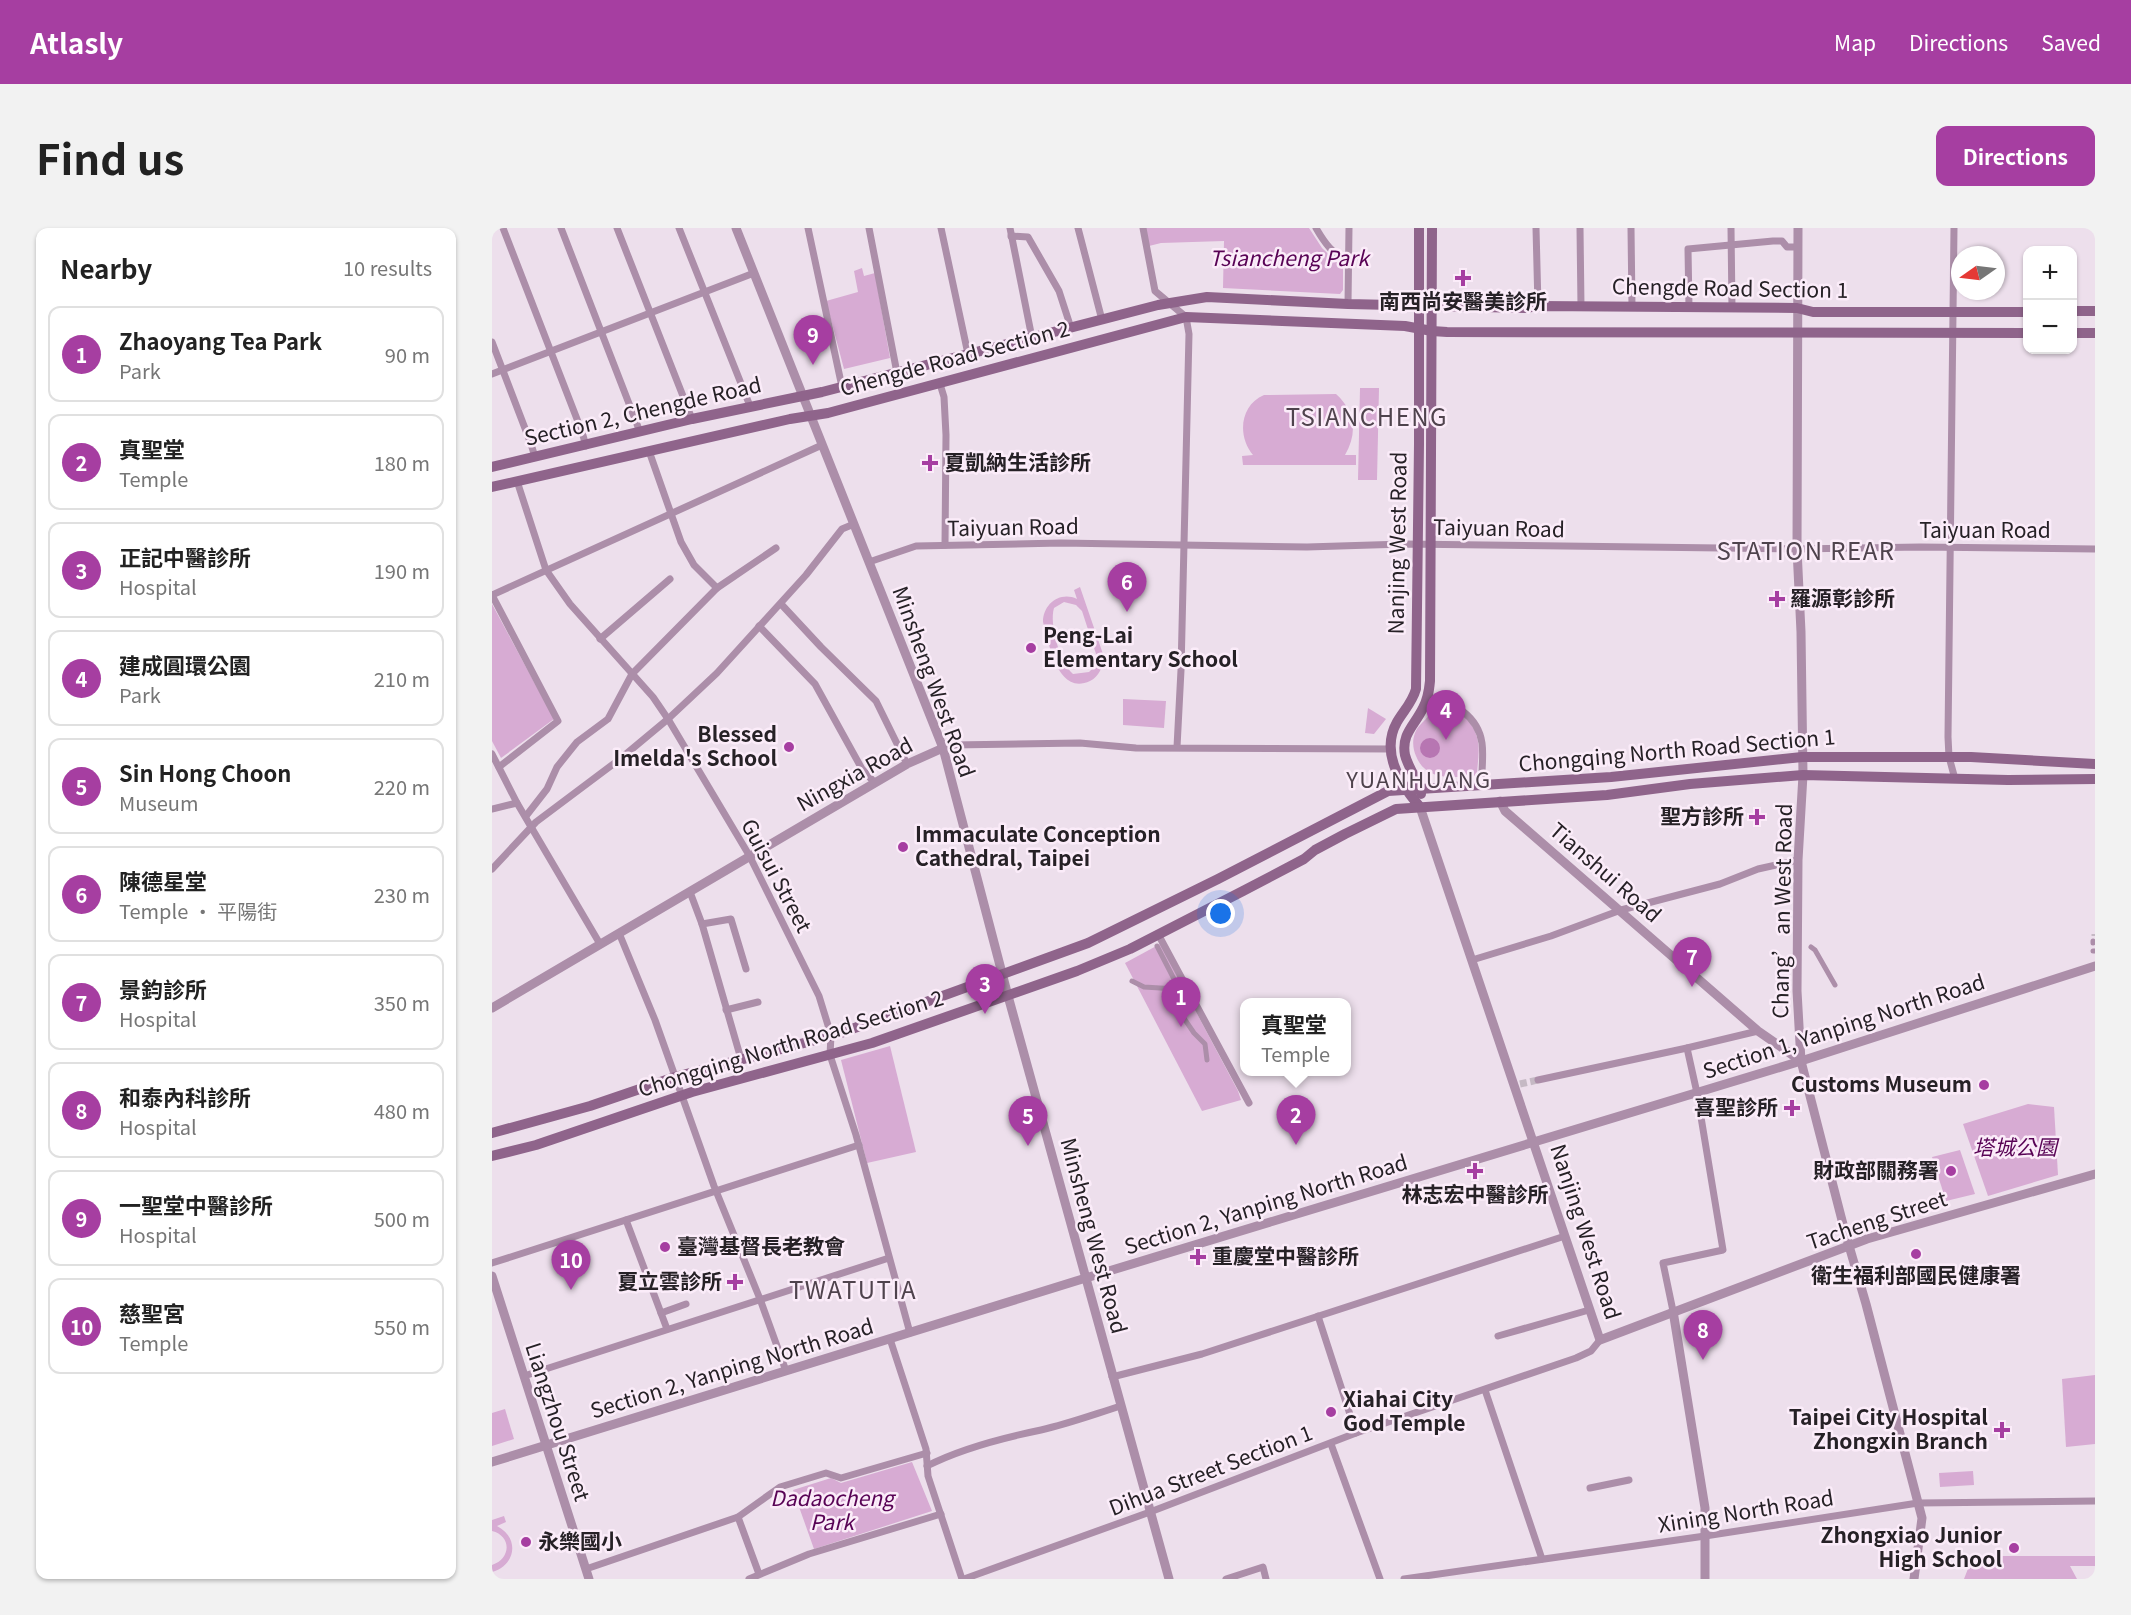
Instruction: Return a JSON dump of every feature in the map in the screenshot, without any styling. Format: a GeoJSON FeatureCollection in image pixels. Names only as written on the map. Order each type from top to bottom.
{"type":"FeatureCollection","features":[{"type":"Feature","properties":{"kind":"main road","name":"Nanjing West Road"},"geometry":{"type":"LineString","coordinates":[[1419,228],[1416,689],[1414,697],[1395,725],[1391,749],[1395,771],[1405,790],[1420,807]]}},
{"type":"Feature","properties":{"kind":"main road","name":"Nanjing West Road"},"geometry":{"type":"LineString","coordinates":[[1420,807],[1421,789],[1409,765],[1405,743],[1407,735],[1423,710],[1428,697],[1430,681],[1432,228]]}},
{"type":"Feature","properties":{"kind":"main road","name":"Chengde Road Section 2"},"geometry":{"type":"LineString","coordinates":[[802,395],[842,387],[1169,302],[1207,297],[1432,307]]}},
{"type":"Feature","properties":{"kind":"main road","name":"Chengde Road Section 1"},"geometry":{"type":"LineString","coordinates":[[1432,307],[1632,306],[1797,308],[1813,312],[2023,312]]}},
{"type":"Feature","properties":{"kind":"main road"},"geometry":{"type":"LineString","coordinates":[[2077,311],[2095,311]]}},
{"type":"Feature","properties":{"kind":"main road","name":"Chengde Road Section 2"},"geometry":{"type":"LineString","coordinates":[[492,487],[828,413],[1186,317],[1419,328],[1432,331]]}},
{"type":"Feature","properties":{"kind":"main road","name":"Chengde Road Section 1"},"geometry":{"type":"LineString","coordinates":[[1432,331],[2023,333]]}},
{"type":"Feature","properties":{"kind":"main road"},"geometry":{"type":"LineString","coordinates":[[2077,333],[2095,333]]}},
{"type":"Feature","properties":{"kind":"main road","name":"Section 2, Chengde Road"},"geometry":{"type":"LineString","coordinates":[[492,467],[802,395]]}},
{"type":"Feature","properties":{"kind":"main road","name":"Chongqing North Road Section 1"},"geometry":{"type":"LineString","coordinates":[[1405,790],[1611,777],[1802,757],[1949,757],[2095,764]]}},
{"type":"Feature","properties":{"kind":"main road","name":"Chongqing North Road Section 1"},"geometry":{"type":"LineString","coordinates":[[1420,807],[1607,795],[1690,784],[1803,775],[1955,779],[2095,778]]}},
{"type":"Feature","properties":{"kind":"main road","name":"Chongqing North Road Section 2"},"geometry":{"type":"LineString","coordinates":[[492,1133],[590,1106],[675,1077],[867,1025],[1099,939],[1388,791],[1405,790]]}},
{"type":"Feature","properties":{"kind":"main road","name":"Chongqing North Road Section 2"},"geometry":{"type":"LineString","coordinates":[[492,1156],[536,1145],[681,1095],[830,1055],[911,1030],[1077,971],[1130,949],[1284,870],[1315,850],[1375,818],[1396,809],[1420,807]]}},
{"type":"Feature","properties":{"kind":"street"},"geometry":{"type":"LineString","coordinates":[[503,228],[586,446]]}},
{"type":"Feature","properties":{"kind":"street"},"geometry":{"type":"LineString","coordinates":[[561,228],[640,432]]}},
{"type":"Feature","properties":{"kind":"street"},"geometry":{"type":"LineString","coordinates":[[617,228],[692,419]]}},
{"type":"Feature","properties":{"kind":"street"},"geometry":{"type":"LineString","coordinates":[[679,228],[750,406]]}},
{"type":"Feature","properties":{"kind":"street","name":"Minsheng West Road"},"geometry":{"type":"LineString","coordinates":[[735,228],[943,748],[1002,974],[1169,1579]]}},
{"type":"Feature","properties":{"kind":"street"},"geometry":{"type":"LineString","coordinates":[[808,228],[842,387]]}},
{"type":"Feature","properties":{"kind":"street"},"geometry":{"type":"LineString","coordinates":[[869,228],[897,373]]}},
{"type":"Feature","properties":{"kind":"street"},"geometry":{"type":"LineString","coordinates":[[941,228],[968,354]]}},
{"type":"Feature","properties":{"kind":"street"},"geometry":{"type":"LineString","coordinates":[[1078,228],[1102,320]]}},
{"type":"Feature","properties":{"kind":"street"},"geometry":{"type":"LineString","coordinates":[[1143,228],[1155,291],[1186,317],[1189,334],[1177,747]]}},
{"type":"Feature","properties":{"kind":"street"},"geometry":{"type":"LineString","coordinates":[[1316,228],[1325,243],[1340,258],[1349,262]]}},
{"type":"Feature","properties":{"kind":"street"},"geometry":{"type":"LineString","coordinates":[[1348,304],[1349,228]]}},
{"type":"Feature","properties":{"kind":"street"},"geometry":{"type":"LineString","coordinates":[[1536,228],[1538,306]]}},
{"type":"Feature","properties":{"kind":"street"},"geometry":{"type":"LineString","coordinates":[[1580,228],[1581,306]]}},
{"type":"Feature","properties":{"kind":"street"},"geometry":{"type":"LineString","coordinates":[[1631,228],[1632,306]]}},
{"type":"Feature","properties":{"kind":"street"},"geometry":{"type":"LineString","coordinates":[[1731,228],[1732,308]]}},
{"type":"Feature","properties":{"kind":"street","name":"Chang’an West Road"},"geometry":{"type":"LineString","coordinates":[[1798,228],[1797,549],[1803,775],[1798,860],[1797,991],[1801,1061],[1922,1518],[1914,1579]]}},
{"type":"Feature","properties":{"kind":"street"},"geometry":{"type":"LineString","coordinates":[[1954,228],[1948,715],[1949,757],[1955,779]]}},
{"type":"Feature","properties":{"kind":"street"},"geometry":{"type":"LineString","coordinates":[[1032,338],[1010,232],[1028,237],[1059,291],[1071,328]]}},
{"type":"Feature","properties":{"kind":"street"},"geometry":{"type":"LineString","coordinates":[[1689,307],[1688,249],[1773,241],[1782,241],[1787,247],[1797,247]]}},
{"type":"Feature","properties":{"kind":"street"},"geometry":{"type":"LineString","coordinates":[[492,374],[753,273]]}},
{"type":"Feature","properties":{"kind":"street"},"geometry":{"type":"LineString","coordinates":[[492,342],[535,458]]}},
{"type":"Feature","properties":{"kind":"street"},"geometry":{"type":"LineString","coordinates":[[940,384],[944,397],[946,435],[945,545]]}},
{"type":"Feature","properties":{"kind":"street"},"geometry":{"type":"LineString","coordinates":[[499,767],[558,721],[492,595],[822,445]]}},
{"type":"Feature","properties":{"kind":"street"},"geometry":{"type":"LineString","coordinates":[[649,451],[681,542],[694,565],[717,588]]}},
{"type":"Feature","properties":{"kind":"street","name":"Guisui Street"},"geometry":{"type":"LineString","coordinates":[[517,481],[546,570],[570,604],[653,697],[668,718],[749,855],[819,996],[831,1035],[830,1055],[859,1145],[910,1333]]}},
{"type":"Feature","properties":{"kind":"street"},"geometry":{"type":"LineString","coordinates":[[492,869],[536,822],[620,759],[717,673],[780,604],[842,529],[854,524]]}},
{"type":"Feature","properties":{"kind":"street","name":"Taiyuan Road"},"geometry":{"type":"LineString","coordinates":[[869,562],[916,546],[1061,543],[1307,547],[1417,544],[1797,549],[2095,549]]}},
{"type":"Feature","properties":{"kind":"street"},"geometry":{"type":"LineString","coordinates":[[526,816],[547,789],[557,766],[577,742],[608,718],[632,674],[717,588],[776,548]]}},
{"type":"Feature","properties":{"kind":"street"},"geometry":{"type":"LineString","coordinates":[[600,639],[670,579]]}},
{"type":"Feature","properties":{"kind":"street"},"geometry":{"type":"LineString","coordinates":[[780,604],[876,701],[907,764]]}},
{"type":"Feature","properties":{"kind":"street"},"geometry":{"type":"LineString","coordinates":[[759,626],[815,684],[862,769],[875,783]]}},
{"type":"Feature","properties":{"kind":"street"},"geometry":{"type":"LineString","coordinates":[[1428,697],[1440,698],[1456,706],[1472,718],[1477,725],[1482,743],[1482,786]]}},
{"type":"Feature","properties":{"kind":"street","name":"Ningxia Road"},"geometry":{"type":"LineString","coordinates":[[492,1008],[907,764],[952,745],[1080,743],[1136,748],[1391,749]]}},
{"type":"Feature","properties":{"kind":"street"},"geometry":{"type":"LineString","coordinates":[[492,754],[600,944]]}},
{"type":"Feature","properties":{"kind":"street","name":"Tianshui Road"},"geometry":{"type":"LineString","coordinates":[[1500,801],[1505,811],[1758,1031],[1801,1061]]}},
{"type":"Feature","properties":{"kind":"street"},"geometry":{"type":"LineString","coordinates":[[492,809],[518,803]]}},
{"type":"Feature","properties":{"kind":"street","name":"Nanjing West Road"},"geometry":{"type":"LineString","coordinates":[[1420,807],[1472,960],[1518,1084],[1534,1142],[1600,1340],[1673,1311]]}},
{"type":"Feature","properties":{"kind":"street"},"geometry":{"type":"LineString","coordinates":[[1472,960],[1551,936],[1621,910],[1720,884],[1758,868],[1798,860]]}},
{"type":"Feature","properties":{"kind":"street"},"geometry":{"type":"LineString","coordinates":[[690,892],[702,924],[741,1059]]}},
{"type":"Feature","properties":{"kind":"street"},"geometry":{"type":"LineString","coordinates":[[702,924],[731,919],[746,969]]}},
{"type":"Feature","properties":{"kind":"street"},"geometry":{"type":"LineString","coordinates":[[619,933],[655,1020],[716,1191],[760,1299],[786,1371]]}},
{"type":"Feature","properties":{"kind":"street"},"geometry":{"type":"LineString","coordinates":[[1158,934],[1249,1103]]}},
{"type":"Feature","properties":{"kind":"street"},"geometry":{"type":"LineString","coordinates":[[1157,946],[1175,981],[1179,1011],[1194,1033],[1205,1044],[1207,1060]]}},
{"type":"Feature","properties":{"kind":"street"},"geometry":{"type":"LineString","coordinates":[[1811,947],[1835,985]]}},
{"type":"Feature","properties":{"kind":"street","name":"Section 1, Yanping North Road"},"geometry":{"type":"LineString","coordinates":[[1534,1142],[1801,1061],[2095,966]]}},
{"type":"Feature","properties":{"kind":"street"},"geometry":{"type":"LineString","coordinates":[[1132,981],[1144,987],[1176,989]]}},
{"type":"Feature","properties":{"kind":"street"},"geometry":{"type":"LineString","coordinates":[[726,1010],[758,1002]]}},
{"type":"Feature","properties":{"kind":"street"},"geometry":{"type":"LineString","coordinates":[[1538,1080],[1758,1031]]}},
{"type":"Feature","properties":{"kind":"street"},"geometry":{"type":"LineString","coordinates":[[1687,1048],[1697,1093],[1723,1250],[1662,1263],[1673,1311],[1705,1508],[1705,1579]]}},
{"type":"Feature","properties":{"kind":"street","name":"Section 2, Yanping North Road"},"geometry":{"type":"LineString","coordinates":[[492,1462],[1534,1142]]}},
{"type":"Feature","properties":{"kind":"street"},"geometry":{"type":"LineString","coordinates":[[492,1263],[859,1145]]}},
{"type":"Feature","properties":{"kind":"street","name":"Tacheng Street"},"geometry":{"type":"LineString","coordinates":[[1673,1311],[1867,1239],[2095,1174]]}},
{"type":"Feature","properties":{"kind":"street"},"geometry":{"type":"LineString","coordinates":[[626,1220],[668,1329]]}},
{"type":"Feature","properties":{"kind":"street"},"geometry":{"type":"LineString","coordinates":[[1113,1377],[1202,1354],[1565,1236]]}},
{"type":"Feature","properties":{"kind":"street"},"geometry":{"type":"LineString","coordinates":[[524,1377],[890,1258]]}},
{"type":"Feature","properties":{"kind":"street","name":"Liangzhou Street"},"geometry":{"type":"LineString","coordinates":[[492,1276],[588,1574]]}},
{"type":"Feature","properties":{"kind":"street"},"geometry":{"type":"LineString","coordinates":[[661,1312],[686,1304]]}},
{"type":"Feature","properties":{"kind":"street"},"geometry":{"type":"LineString","coordinates":[[1498,1336],[1589,1310]]}},
{"type":"Feature","properties":{"kind":"street"},"geometry":{"type":"LineString","coordinates":[[1317,1316],[1356,1433]]}},
{"type":"Feature","properties":{"kind":"street"},"geometry":{"type":"LineString","coordinates":[[890,1339],[927,1453],[928,1476],[963,1579]]}},
{"type":"Feature","properties":{"kind":"street","name":"Dihua Street Section 1"},"geometry":{"type":"LineString","coordinates":[[963,1579],[1150,1512],[1356,1433],[1576,1358],[1591,1351],[1600,1340]]}},
{"type":"Feature","properties":{"kind":"street"},"geometry":{"type":"LineString","coordinates":[[1485,1390],[1542,1559]]}},
{"type":"Feature","properties":{"kind":"street"},"geometry":{"type":"LineString","coordinates":[[927,1466],[940,1459],[1012,1435],[1042,1430],[1121,1406]]}},
{"type":"Feature","properties":{"kind":"street"},"geometry":{"type":"LineString","coordinates":[[1331,1444],[1380,1579]]}},
{"type":"Feature","properties":{"kind":"street"},"geometry":{"type":"LineString","coordinates":[[588,1574],[738,1517],[780,1487],[826,1473],[841,1478],[927,1453]]}},
{"type":"Feature","properties":{"kind":"street"},"geometry":{"type":"LineString","coordinates":[[1590,1488],[1629,1480]]}},
{"type":"Feature","properties":{"kind":"street","name":"Xining North Road"},"geometry":{"type":"LineString","coordinates":[[1404,1579],[1918,1503],[2095,1501]]}},
{"type":"Feature","properties":{"kind":"street"},"geometry":{"type":"LineString","coordinates":[[749,1579],[809,1554],[940,1514]]}},
{"type":"Feature","properties":{"kind":"street"},"geometry":{"type":"LineString","coordinates":[[738,1517],[759,1575]]}},
{"type":"Feature","properties":{"kind":"street"},"geometry":{"type":"LineString","coordinates":[[1226,1579],[1263,1567],[1266,1579]]}},
{"type":"Feature","properties":{"kind":"green space","name":"Tsiancheng Park"},"geometry":{"type":"Polygon","coordinates":[[[1145,228],[1309,228],[1322,248],[1343,268],[1343,290],[1340,294],[1223,288],[1224,241],[1161,243],[1149,246],[1145,228]]]}},
{"type":"Feature","properties":{"kind":"green space"},"geometry":{"type":"Polygon","coordinates":[[[862,268],[864,276],[875,273],[890,358],[844,369],[826,301],[858,292],[854,271],[862,268]]]}},
{"type":"Feature","properties":{"kind":"green space"},"geometry":{"type":"Polygon","coordinates":[[[1360,388],[1379,388],[1377,480],[1358,480],[1360,388]]]}},
{"type":"Feature","properties":{"kind":"green space"},"geometry":{"type":"Polygon","coordinates":[[[1336,394],[1351,415],[1352,439],[1345,455],[1356,455],[1356,465],[1243,465],[1242,456],[1253,455],[1245,439],[1243,422],[1250,406],[1256,400],[1264,395],[1336,394]]]}},
{"type":"Feature","properties":{"kind":"green space"},"geometry":{"type":"Polygon","coordinates":[[[1080,587],[1104,657],[1102,667],[1096,677],[1079,684],[1070,681],[1056,665],[1043,622],[1046,610],[1054,601],[1065,597],[1077,599],[1074,590],[1080,587]],[[1064,602],[1054,608],[1053,615],[1054,633],[1060,653],[1073,674],[1089,672],[1094,667],[1097,657],[1082,611],[1076,605],[1064,602]]]}},
{"type":"Feature","properties":{"kind":"green space"},"geometry":{"type":"Polygon","coordinates":[[[492,604],[554,719],[501,758],[492,741],[492,604]]]}},
{"type":"Feature","properties":{"kind":"green space"},"geometry":{"type":"Polygon","coordinates":[[[1123,699],[1166,701],[1164,728],[1123,725],[1123,699]]]}},
{"type":"Feature","properties":{"kind":"green space"},"geometry":{"type":"Polygon","coordinates":[[[1435,702],[1457,710],[1473,727],[1479,746],[1477,776],[1459,777],[1434,774],[1421,764],[1416,756],[1414,736],[1435,702]]]}},
{"type":"Feature","properties":{"kind":"green space"},"geometry":{"type":"Polygon","coordinates":[[[1368,708],[1386,719],[1374,734],[1365,733],[1368,708]]]}},
{"type":"Feature","properties":{"kind":"green space"},"geometry":{"type":"Polygon","coordinates":[[[1160,944],[1241,1100],[1202,1111],[1125,963],[1160,944]]]}},
{"type":"Feature","properties":{"kind":"green space"},"geometry":{"type":"Polygon","coordinates":[[[890,1046],[916,1152],[867,1163],[841,1060],[890,1046]]]}},
{"type":"Feature","properties":{"kind":"green space","name":"塔城公園"},"geometry":{"type":"Polygon","coordinates":[[[2028,1104],[2054,1107],[2058,1175],[1988,1196],[1963,1124],[2028,1104]]]}},
{"type":"Feature","properties":{"kind":"green space","name":"財政部關務署"},"geometry":{"type":"Polygon","coordinates":[[[1960,1150],[1975,1194],[1946,1201],[1932,1157],[1960,1150]]]}},
{"type":"Feature","properties":{"kind":"green space"},"geometry":{"type":"Polygon","coordinates":[[[2095,1375],[2095,1444],[2066,1447],[2062,1379],[2095,1375]]]}},
{"type":"Feature","properties":{"kind":"green space"},"geometry":{"type":"Polygon","coordinates":[[[505,1409],[514,1439],[492,1446],[492,1413],[505,1409]]]}},
{"type":"Feature","properties":{"kind":"green space","name":"Dadaocheng Park"},"geometry":{"type":"Polygon","coordinates":[[[912,1462],[932,1511],[814,1549],[793,1490],[831,1478],[841,1483],[912,1462]]]}},
{"type":"Feature","properties":{"kind":"green space"},"geometry":{"type":"Polygon","coordinates":[[[1973,1471],[1974,1485],[1940,1487],[1939,1473],[1973,1471]]]}},
{"type":"Feature","properties":{"kind":"green space"},"geometry":{"type":"Polygon","coordinates":[[[504,1516],[506,1522],[497,1526],[509,1537],[512,1551],[506,1564],[492,1572],[492,1565],[503,1558],[507,1548],[503,1538],[492,1531],[492,1520],[504,1516]]]}},
{"type":"Feature","properties":{"kind":"green space"},"geometry":{"type":"Polygon","coordinates":[[[1971,1556],[2095,1556],[2095,1566],[2070,1566],[2077,1579],[1964,1579],[1969,1566],[1958,1566],[1959,1558],[1971,1556]]]}},
{"type":"Feature","properties":{"kind":"shaded area"},"geometry":{"type":"Polygon","coordinates":[[[1430,738],[1437,741],[1440,748],[1437,755],[1430,758],[1423,755],[1420,748],[1423,741],[1430,738]]]}},
{"type":"Feature","properties":{"kind":"tunnel"},"geometry":{"type":"LineString","coordinates":[[1520,1084],[1538,1080]]}},
{"type":"Feature","properties":{"kind":"place","name":"南西尚安醫美診所"},"geometry":{"type":"Point","coordinates":[1463,278]}},
{"type":"Feature","properties":{"kind":"place","name":"一聖堂中醫診所"},"geometry":{"type":"Point","coordinates":[813,365]}},
{"type":"Feature","properties":{"kind":"place","name":"夏凱納生活診所"},"geometry":{"type":"Point","coordinates":[930,463]}},
{"type":"Feature","properties":{"kind":"place","name":"羅源彰診所"},"geometry":{"type":"Point","coordinates":[1777,599]}},
{"type":"Feature","properties":{"kind":"place","name":"陳德星堂"},"geometry":{"type":"Point","coordinates":[1127,612]}},
{"type":"Feature","properties":{"kind":"place","name":"Peng-Lai Elementary School"},"geometry":{"type":"Point","coordinates":[1031,648]}},
{"type":"Feature","properties":{"kind":"place","name":"建成圓環公園"},"geometry":{"type":"Point","coordinates":[1446,740]}},
{"type":"Feature","properties":{"kind":"place","name":"Blessed Imelda's School"},"geometry":{"type":"Point","coordinates":[789,747]}},
{"type":"Feature","properties":{"kind":"place","name":"聖方診所"},"geometry":{"type":"Point","coordinates":[1757,817]}},
{"type":"Feature","properties":{"kind":"place","name":"Immaculate Conception Cathedral, Taipei"},"geometry":{"type":"Point","coordinates":[903,847]}},
{"type":"Feature","properties":{"kind":"place","name":"景鈞診所"},"geometry":{"type":"Point","coordinates":[1692,987]}},
{"type":"Feature","properties":{"kind":"place","name":"正記中醫診所"},"geometry":{"type":"Point","coordinates":[985,1014]}},
{"type":"Feature","properties":{"kind":"place","name":"Zhaoyang Tea Park"},"geometry":{"type":"Point","coordinates":[1181,1027]}},
{"type":"Feature","properties":{"kind":"place","name":"Customs Museum"},"geometry":{"type":"Point","coordinates":[1984,1085]}},
{"type":"Feature","properties":{"kind":"place","name":"喜聖診所"},"geometry":{"type":"Point","coordinates":[1792,1108]}},
{"type":"Feature","properties":{"kind":"place","name":"真聖堂"},"geometry":{"type":"Point","coordinates":[1296,1145]}},
{"type":"Feature","properties":{"kind":"place","name":"Sin Hong Choon"},"geometry":{"type":"Point","coordinates":[1028,1146]}},
{"type":"Feature","properties":{"kind":"place","name":"林志宏中醫診所"},"geometry":{"type":"Point","coordinates":[1475,1171]}},
{"type":"Feature","properties":{"kind":"place","name":"財政部關務署"},"geometry":{"type":"Point","coordinates":[1951,1171]}},
{"type":"Feature","properties":{"kind":"place","name":"臺灣基督長老教會"},"geometry":{"type":"Point","coordinates":[665,1247]}},
{"type":"Feature","properties":{"kind":"place","name":"衛生福利部國民健康署"},"geometry":{"type":"Point","coordinates":[1916,1254]}},
{"type":"Feature","properties":{"kind":"place","name":"重慶堂中醫診所"},"geometry":{"type":"Point","coordinates":[1198,1257]}},
{"type":"Feature","properties":{"kind":"place","name":"夏立雲診所"},"geometry":{"type":"Point","coordinates":[735,1282]}},
{"type":"Feature","properties":{"kind":"place","name":"慈聖宮"},"geometry":{"type":"Point","coordinates":[571,1290]}},
{"type":"Feature","properties":{"kind":"place","name":"和泰內科診所"},"geometry":{"type":"Point","coordinates":[1703,1360]}},
{"type":"Feature","properties":{"kind":"place","name":"Xiahai City God Temple"},"geometry":{"type":"Point","coordinates":[1331,1412]}},
{"type":"Feature","properties":{"kind":"place","name":"Taipei City Hospital Zhongxin Branch"},"geometry":{"type":"Point","coordinates":[2002,1430]}},
{"type":"Feature","properties":{"kind":"place","name":"永樂國小"},"geometry":{"type":"Point","coordinates":[526,1542]}},
{"type":"Feature","properties":{"kind":"place","name":"Zhongxiao Junior High School"},"geometry":{"type":"Point","coordinates":[2014,1548]}},
{"type":"Feature","properties":{"kind":"district","name":"TSIANCHENG"},"geometry":{"type":"Point","coordinates":[1367,418]}},
{"type":"Feature","properties":{"kind":"district","name":"STATION REAR"},"geometry":{"type":"Point","coordinates":[1806,552]}},
{"type":"Feature","properties":{"kind":"district","name":"YUANHUANG"},"geometry":{"type":"Point","coordinates":[1419,780]}},
{"type":"Feature","properties":{"kind":"district","name":"TWATUTIA"},"geometry":{"type":"Point","coordinates":[853,1291]}}]}
